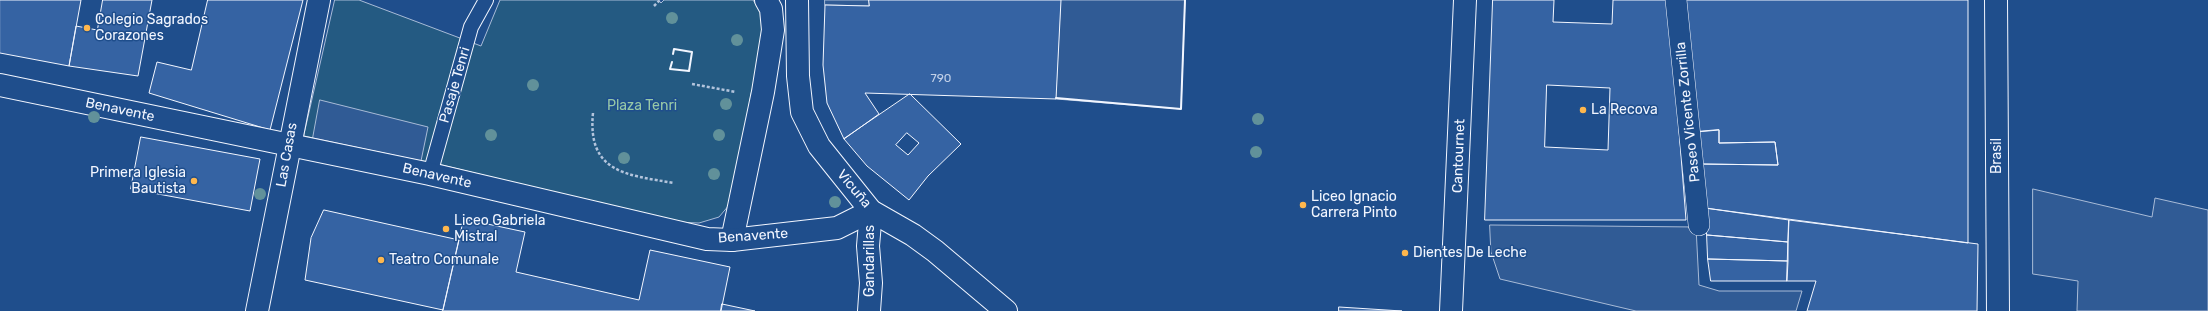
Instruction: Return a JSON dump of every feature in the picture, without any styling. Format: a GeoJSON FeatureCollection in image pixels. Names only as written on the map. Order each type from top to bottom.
{"type":"FeatureCollection","features":[{"type":"Feature","properties":{"kind":"street","name":"Las Casas"},"geometry":{"type":"LineString","coordinates":[[257,311],[288,146],[319,0]]}},
{"type":"Feature","properties":{"kind":"street"},"geometry":{"type":"LineString","coordinates":[[732,240],[763,92],[773,30],[771,9],[766,0]]}},
{"type":"Feature","properties":{"kind":"street","name":"Cantournet"},"geometry":{"type":"LineString","coordinates":[[1451,311],[1465,0]]}},
{"type":"Feature","properties":{"kind":"street","name":"Paseo Vicente Zorrilla"},"geometry":{"type":"LineString","coordinates":[[1676,0],[1699,225]]}},
{"type":"Feature","properties":{"kind":"street","name":"Brasil"},"geometry":{"type":"LineString","coordinates":[[1996,0],[1998,311]]}},
{"type":"Feature","properties":{"kind":"street","name":"Vicuña"},"geometry":{"type":"LineString","coordinates":[[797,4],[798,76],[802,112],[819,146],[871,211],[924,243],[1006,311]]}},
{"type":"Feature","properties":{"kind":"street","name":"Benavente"},"geometry":{"type":"LineString","coordinates":[[0,85],[288,146],[430,174],[707,239],[732,240],[837,228],[871,211]]}},
{"type":"Feature","properties":{"kind":"street","name":"Gandarillas"},"geometry":{"type":"LineString","coordinates":[[869,311],[871,283],[868,246],[871,211]]}},
{"type":"Feature","properties":{"kind":"lane","name":"Pasaje Tenri"},"geometry":{"type":"LineString","coordinates":[[430,174],[471,26],[486,0]]}},
{"type":"Feature","properties":{"kind":"path"},"geometry":{"type":"LineString","coordinates":[[654,6],[660,0]]}},
{"type":"Feature","properties":{"kind":"path"},"geometry":{"type":"LineString","coordinates":[[692,84],[738,92]]}},
{"type":"Feature","properties":{"kind":"path"},"geometry":{"type":"LineString","coordinates":[[594,113],[592,130],[600,158],[625,175],[674,183]]}},
{"type":"Feature","properties":{"kind":"green space","name":"Plaza Tenri"},"geometry":{"type":"Polygon","coordinates":[[[335,0],[359,0],[481,46],[500,0],[658,0],[661,3],[664,0],[753,0],[763,15],[767,30],[751,94],[737,182],[730,204],[719,217],[699,223],[674,222],[442,165],[304,136],[335,0]]]}},
{"type":"Feature","properties":{"kind":"shaded area"},"geometry":{"type":"Polygon","coordinates":[[[825,0],[869,0],[869,6],[825,5],[825,0]]]}},
{"type":"Feature","properties":{"kind":"shaded area"},"geometry":{"type":"Polygon","coordinates":[[[1061,0],[1185,0],[1181,109],[1056,99],[1061,0]]]}},
{"type":"Feature","properties":{"kind":"shaded area"},"geometry":{"type":"Polygon","coordinates":[[[320,100],[428,127],[421,161],[313,138],[320,100]]]}},
{"type":"Feature","properties":{"kind":"shaded area"},"geometry":{"type":"Polygon","coordinates":[[[2033,189],[2152,217],[2155,198],[2208,210],[2208,311],[2077,311],[2078,281],[2033,274],[2033,189]]]}},
{"type":"Feature","properties":{"kind":"shaded area"},"geometry":{"type":"Polygon","coordinates":[[[1490,225],[1696,227],[1699,285],[1719,291],[1802,291],[1796,311],[1636,311],[1500,279],[1491,252],[1490,225]]]}},
{"type":"Feature","properties":{"kind":"building"},"geometry":{"type":"Polygon","coordinates":[[[0,0],[81,0],[69,66],[0,53],[0,0]]]}},
{"type":"Feature","properties":{"kind":"building"},"geometry":{"type":"Polygon","coordinates":[[[103,0],[152,0],[138,76],[69,66],[76,26],[97,30],[103,0]]]}},
{"type":"Feature","properties":{"kind":"building"},"geometry":{"type":"Polygon","coordinates":[[[208,0],[303,0],[270,130],[149,93],[157,62],[191,70],[208,0]]]}},
{"type":"Feature","properties":{"kind":"building"},"geometry":{"type":"Polygon","coordinates":[[[869,0],[1061,0],[1056,99],[865,93],[879,114],[844,139],[827,103],[823,65],[825,5],[869,6],[869,0]]]}},
{"type":"Feature","properties":{"kind":"building","name":"La Recova"},"geometry":{"type":"Polygon","coordinates":[[[1493,0],[1554,0],[1553,22],[1612,24],[1613,0],[1669,0],[1686,220],[1485,220],[1493,0]],[[1547,85],[1545,147],[1608,150],[1610,88],[1547,85]]]}},
{"type":"Feature","properties":{"kind":"building"},"geometry":{"type":"Polygon","coordinates":[[[1685,0],[1968,0],[1968,243],[1705,208],[1700,164],[1778,165],[1775,142],[1719,143],[1719,130],[1696,132],[1685,0]]]}},
{"type":"Feature","properties":{"kind":"building"},"geometry":{"type":"Polygon","coordinates":[[[910,94],[961,144],[928,176],[909,200],[867,166],[844,139],[910,94]],[[907,133],[896,145],[908,155],[919,143],[907,133]]]}},
{"type":"Feature","properties":{"kind":"building"},"geometry":{"type":"Polygon","coordinates":[[[1719,130],[1719,143],[1775,142],[1778,165],[1700,164],[1696,132],[1719,130]]]}},
{"type":"Feature","properties":{"kind":"building","name":"Primera Iglesia Bautista"},"geometry":{"type":"Polygon","coordinates":[[[141,137],[260,159],[250,211],[131,189],[141,137]]]}},
{"type":"Feature","properties":{"kind":"building"},"geometry":{"type":"Polygon","coordinates":[[[1705,208],[1789,220],[1788,242],[1707,235],[1705,208]]]}},
{"type":"Feature","properties":{"kind":"building","name":"Teatro Comunale"},"geometry":{"type":"Polygon","coordinates":[[[324,210],[459,240],[443,310],[305,280],[311,238],[324,210]]]}},
{"type":"Feature","properties":{"kind":"building"},"geometry":{"type":"Polygon","coordinates":[[[464,219],[525,232],[516,272],[639,300],[650,250],[730,267],[721,311],[443,311],[464,219]]]}},
{"type":"Feature","properties":{"kind":"building"},"geometry":{"type":"Polygon","coordinates":[[[1789,220],[1978,244],[1977,311],[1807,311],[1816,281],[1787,281],[1789,220]]]}},
{"type":"Feature","properties":{"kind":"building"},"geometry":{"type":"Polygon","coordinates":[[[1707,235],[1788,242],[1788,261],[1708,259],[1707,235]]]}},
{"type":"Feature","properties":{"kind":"building"},"geometry":{"type":"Polygon","coordinates":[[[1708,259],[1788,261],[1787,281],[1711,281],[1708,259]]]}},
{"type":"Feature","properties":{"kind":"building"},"geometry":{"type":"Polygon","coordinates":[[[722,304],[755,311],[721,311],[722,304]]]}},
{"type":"Feature","properties":{"kind":"building"},"geometry":{"type":"Polygon","coordinates":[[[1339,307],[1402,311],[1339,311],[1339,307]]]}},
{"type":"Feature","properties":{"kind":"wall"},"geometry":{"type":"LineString","coordinates":[[1056,98],[1181,109],[1185,0]]}},
{"type":"Feature","properties":{"kind":"wall"},"geometry":{"type":"LineString","coordinates":[[672,62],[670,69],[689,71],[692,52],[674,49],[673,54]]}},
{"type":"Feature","properties":{"kind":"place","name":"Colegio Sagrados Corazones"},"geometry":{"type":"Point","coordinates":[87,28]}},
{"type":"Feature","properties":{"kind":"place","name":"La Recova"},"geometry":{"type":"Point","coordinates":[1583,110]}},
{"type":"Feature","properties":{"kind":"place","name":"Primera Iglesia Bautista"},"geometry":{"type":"Point","coordinates":[194,181]}},
{"type":"Feature","properties":{"kind":"place","name":"Liceo Ignacio Carrera Pinto"},"geometry":{"type":"Point","coordinates":[1303,205]}},
{"type":"Feature","properties":{"kind":"place","name":"Liceo Gabriela Mistral"},"geometry":{"type":"Point","coordinates":[446,229]}},
{"type":"Feature","properties":{"kind":"place","name":"Dientes De Leche"},"geometry":{"type":"Point","coordinates":[1405,253]}},
{"type":"Feature","properties":{"kind":"place","name":"Teatro Comunale"},"geometry":{"type":"Point","coordinates":[381,260]}}]}
